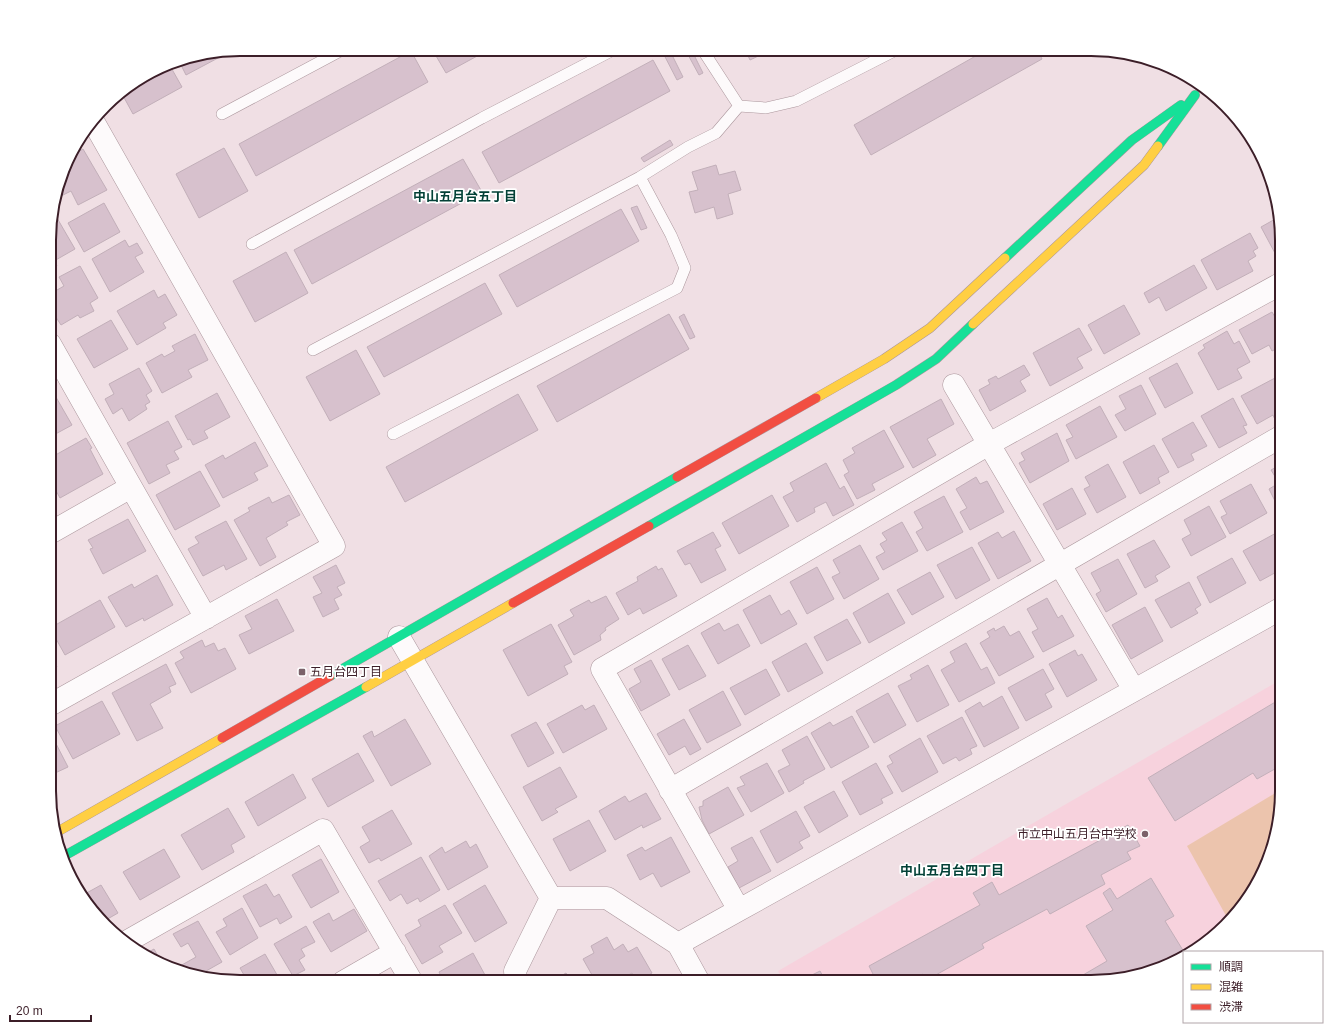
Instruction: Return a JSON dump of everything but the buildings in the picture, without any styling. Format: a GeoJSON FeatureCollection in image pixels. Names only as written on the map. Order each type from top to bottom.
{"type":"FeatureCollection","features":[{"type":"Feature","properties":{"kind":"street"},"geometry":{"type":"LineString","coordinates":[[61,830],[884,359],[930,328],[1132,140],[1199,92]]}},
{"type":"Feature","properties":{"kind":"street"},"geometry":{"type":"LineString","coordinates":[[67,854],[363,689],[412,659],[890,388],[936,359],[1144,165],[1195,95]]}},
{"type":"Feature","properties":{"kind":"street"},"geometry":{"type":"LineString","coordinates":[[56,702],[334,546],[96,125]]}},
{"type":"Feature","properties":{"kind":"street"},"geometry":{"type":"LineString","coordinates":[[739,910],[602,669],[989,444],[1275,287]]}},
{"type":"Feature","properties":{"kind":"street"},"geometry":{"type":"LineString","coordinates":[[56,368],[130,487],[206,618]]}},
{"type":"Feature","properties":{"kind":"street"},"geometry":{"type":"LineString","coordinates":[[954,385],[1134,690]]}},
{"type":"Feature","properties":{"kind":"street"},"geometry":{"type":"LineString","coordinates":[[670,790],[1059,563],[1275,440]]}},
{"type":"Feature","properties":{"kind":"street"},"geometry":{"type":"LineString","coordinates":[[56,530],[130,487]]}},
{"type":"Feature","properties":{"kind":"street"},"geometry":{"type":"LineString","coordinates":[[678,944],[1275,612]]}},
{"type":"Feature","properties":{"kind":"street"},"geometry":{"type":"LineString","coordinates":[[399,637],[551,898]]}},
{"type":"Feature","properties":{"kind":"street"},"geometry":{"type":"LineString","coordinates":[[131,939],[323,830],[408,975]]}},
{"type":"Feature","properties":{"kind":"street"},"geometry":{"type":"LineString","coordinates":[[551,898],[607,898],[678,944],[695,975]]}},
{"type":"Feature","properties":{"kind":"street"},"geometry":{"type":"LineString","coordinates":[[515,975],[515,971],[551,898]]}},
{"type":"Feature","properties":{"kind":"street"},"geometry":{"type":"LineString","coordinates":[[355,975],[395,952]]}},
{"type":"Feature","properties":{"kind":"lane"},"geometry":{"type":"LineString","coordinates":[[222,114],[331,56]]}},
{"type":"Feature","properties":{"kind":"lane"},"geometry":{"type":"LineString","coordinates":[[252,244],[482,118],[602,56]]}},
{"type":"Feature","properties":{"kind":"lane"},"geometry":{"type":"LineString","coordinates":[[706,56],[738,106]]}},
{"type":"Feature","properties":{"kind":"lane"},"geometry":{"type":"LineString","coordinates":[[738,106],[766,108],[796,101],[884,56]]}},
{"type":"Feature","properties":{"kind":"lane"},"geometry":{"type":"LineString","coordinates":[[313,350],[640,177],[688,147],[716,133],[738,106]]}},
{"type":"Feature","properties":{"kind":"lane"},"geometry":{"type":"LineString","coordinates":[[393,434],[677,288],[685,268],[671,235],[640,177]]}},
{"type":"Feature","properties":{"kind":"shaded area","name":"市立中山五月台中学校"},"geometry":{"type":"Polygon","coordinates":[[[1275,683],[1275,803],[1269,839],[1256,872],[1237,903],[1221,921],[1203,937],[1183,950],[1162,961],[1139,969],[1103,975],[780,975],[778,971],[1275,683]]]}},
{"type":"Feature","properties":{"kind":"shaded area"},"geometry":{"type":"Polygon","coordinates":[[[1275,793],[1275,803],[1269,839],[1261,862],[1244,893],[1226,915],[1187,846],[1275,793]]]}},
{"type":"Feature","properties":{"kind":"traffic: fast"},"geometry":{"type":"LineString","coordinates":[[1158,146],[1195,95]]}},
{"type":"Feature","properties":{"kind":"traffic: fast"},"geometry":{"type":"LineString","coordinates":[[1005,258],[1132,140],[1181,105]]}},
{"type":"Feature","properties":{"kind":"traffic: fast"},"geometry":{"type":"LineString","coordinates":[[649,526],[896,385],[936,359],[973,324]]}},
{"type":"Feature","properties":{"kind":"traffic: fast"},"geometry":{"type":"LineString","coordinates":[[330,676],[677,477]]}},
{"type":"Feature","properties":{"kind":"traffic: fast"},"geometry":{"type":"LineString","coordinates":[[67,854],[366,687]]}},
{"type":"Feature","properties":{"kind":"traffic: slow"},"geometry":{"type":"LineString","coordinates":[[973,324],[1144,165],[1158,146]]}},
{"type":"Feature","properties":{"kind":"traffic: slow"},"geometry":{"type":"LineString","coordinates":[[816,398],[884,359],[930,328],[1005,258]]}},
{"type":"Feature","properties":{"kind":"traffic: slow"},"geometry":{"type":"LineString","coordinates":[[366,687],[513,603]]}},
{"type":"Feature","properties":{"kind":"traffic: slow"},"geometry":{"type":"LineString","coordinates":[[61,830],[222,738]]}},
{"type":"Feature","properties":{"kind":"traffic: jam"},"geometry":{"type":"LineString","coordinates":[[677,477],[816,398]]}},
{"type":"Feature","properties":{"kind":"traffic: jam"},"geometry":{"type":"LineString","coordinates":[[513,603],[649,526]]}},
{"type":"Feature","properties":{"kind":"traffic: jam"},"geometry":{"type":"LineString","coordinates":[[222,738],[330,676]]}},
{"type":"Feature","properties":{"kind":"place","name":"五月台四丁目"},"geometry":{"type":"Point","coordinates":[302,672]}},
{"type":"Feature","properties":{"kind":"place","name":"市立中山五月台中学校"},"geometry":{"type":"Point","coordinates":[1145,834]}},
{"type":"Feature","properties":{"kind":"district","name":"中山五月台五丁目"},"geometry":{"type":"Point","coordinates":[465,196]}},
{"type":"Feature","properties":{"kind":"district","name":"中山五月台四丁目"},"geometry":{"type":"Point","coordinates":[952,870]}}]}
